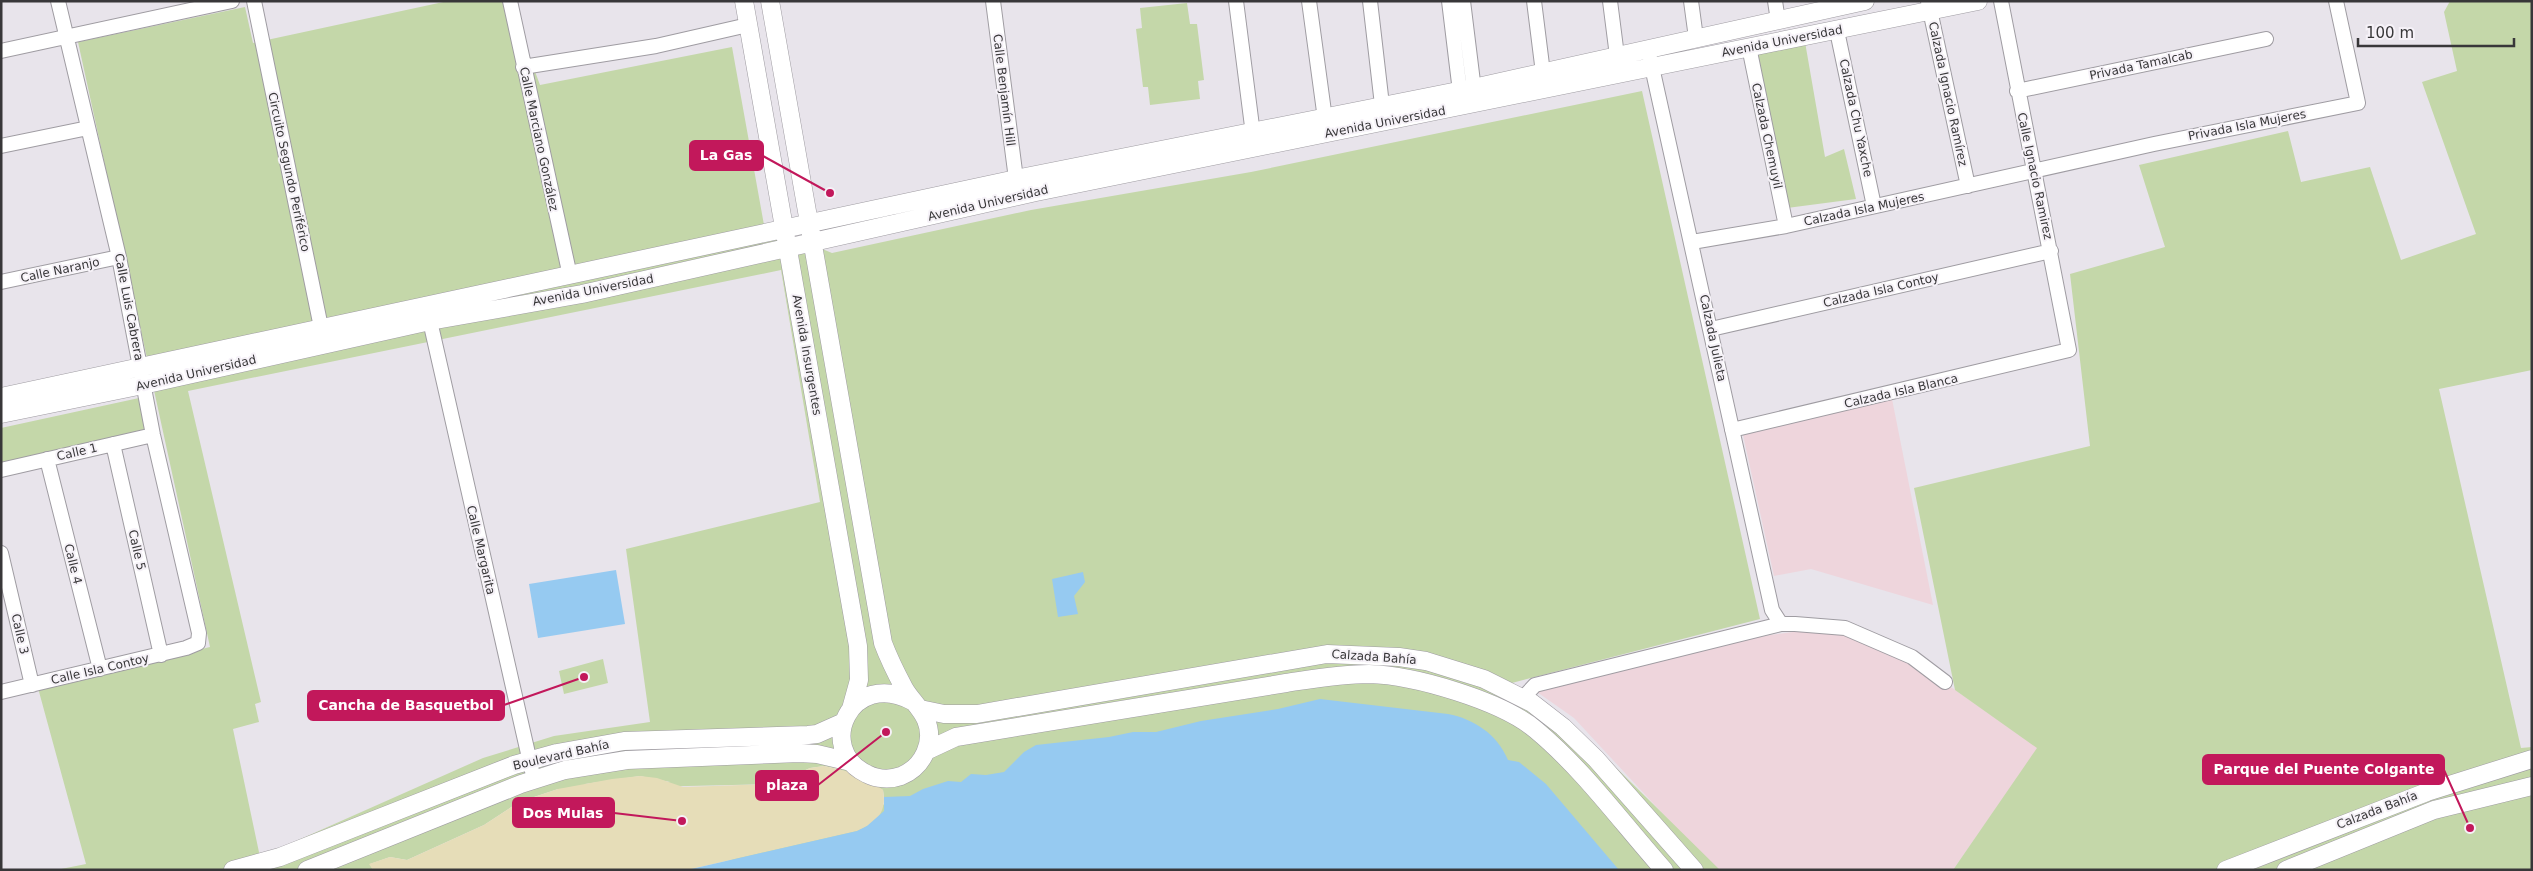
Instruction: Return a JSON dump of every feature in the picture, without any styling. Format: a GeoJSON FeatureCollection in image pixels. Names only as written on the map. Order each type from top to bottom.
{"type":"FeatureCollection","features":[{"type":"Feature","properties":{"kind":"main road","name":"Avenida Insurgentes"},"geometry":{"type":"LineString","coordinates":[[744,1],[858,646],[859,680],[847,715]]}},
{"type":"Feature","properties":{"kind":"main road","name":"Avenida Insurgentes"},"geometry":{"type":"LineString","coordinates":[[770,1],[884,643],[889,660],[916,705]]}},
{"type":"Feature","properties":{"kind":"main road","name":"Avenida Universidad"},"geometry":{"type":"LineString","coordinates":[[1,414],[143,385],[323,335],[570,276],[784,228],[1016,179],[1254,141],[1325,119],[1382,105],[1468,97],[1543,73],[1778,21],[1846,3],[1865,1]]}},
{"type":"Feature","properties":{"kind":"main road","name":"Avenida Universidad"},"geometry":{"type":"LineString","coordinates":[[1,398],[141,366],[582,294],[1254,141],[1468,97],[1653,68],[1749,47],[1837,31],[1929,6],[1978,1]]}},
{"type":"Feature","properties":{"kind":"main road"},"geometry":{"type":"LineString","coordinates":[[820,432],[846,431]]}},
{"type":"Feature","properties":{"kind":"main road","name":"Calzada Bahía"},"geometry":{"type":"LineString","coordinates":[[916,705],[944,714],[977,714],[1327,654],[1399,656],[1426,661],[1484,679],[1522,698],[1564,727],[1589,752],[1694,870]]}},
{"type":"Feature","properties":{"kind":"main road","name":"Calzada Bahía"},"geometry":{"type":"LineString","coordinates":[[926,750],[956,737],[1330,676],[1369,674],[1401,677],[1509,710],[1529,724],[1574,766],[1664,870]]}},
{"type":"Feature","properties":{"kind":"main road"},"geometry":{"type":"LineString","coordinates":[[886,692],[900,694],[916,705],[928,729],[926,750],[920,762],[910,771],[892,778],[873,777],[861,771],[851,762],[842,743],[847,715],[861,700],[873,694],[886,692]]}},
{"type":"Feature","properties":{"kind":"main road","name":"Boulevard Bahía"},"geometry":{"type":"LineString","coordinates":[[233,870],[280,857],[528,761],[624,740],[817,734],[847,715]]}},
{"type":"Feature","properties":{"kind":"main road","name":"Boulevard Bahía"},"geometry":{"type":"LineString","coordinates":[[307,870],[535,779],[565,770],[636,760],[799,753],[817,754],[851,762]]}},
{"type":"Feature","properties":{"kind":"main road","name":"Calzada Bahía"},"geometry":{"type":"LineString","coordinates":[[2226,870],[2360,816],[2427,792],[2532,759]]}},
{"type":"Feature","properties":{"kind":"main road","name":"Calzada Bahía"},"geometry":{"type":"LineString","coordinates":[[2286,870],[2369,838],[2434,810],[2532,786]]}},
{"type":"Feature","properties":{"kind":"main road"},"geometry":{"type":"LineString","coordinates":[[2360,816],[2369,838]]}},
{"type":"Feature","properties":{"kind":"main road"},"geometry":{"type":"LineString","coordinates":[[1642,846],[1658,830]]}},
{"type":"Feature","properties":{"kind":"street","name":"Calle Luis Cabrera"},"geometry":{"type":"LineString","coordinates":[[58,1],[119,257],[153,435],[199,633],[198,642]]}},
{"type":"Feature","properties":{"kind":"street"},"geometry":{"type":"LineString","coordinates":[[1,51],[232,1]]}},
{"type":"Feature","properties":{"kind":"street","name":"Circuito Segundo Periférico"},"geometry":{"type":"LineString","coordinates":[[254,1],[323,335]]}},
{"type":"Feature","properties":{"kind":"street","name":"Calle Marciano González"},"geometry":{"type":"LineString","coordinates":[[510,1],[570,276]]}},
{"type":"Feature","properties":{"kind":"street","name":"Calle Benjamín Hill"},"geometry":{"type":"LineString","coordinates":[[993,1],[1016,179]]}},
{"type":"Feature","properties":{"kind":"street"},"geometry":{"type":"LineString","coordinates":[[1236,1],[1254,141]]}},
{"type":"Feature","properties":{"kind":"street"},"geometry":{"type":"LineString","coordinates":[[1309,1],[1325,119]]}},
{"type":"Feature","properties":{"kind":"street"},"geometry":{"type":"LineString","coordinates":[[1370,1],[1382,105]]}},
{"type":"Feature","properties":{"kind":"street"},"geometry":{"type":"LineString","coordinates":[[1449,1],[1468,97]]}},
{"type":"Feature","properties":{"kind":"street"},"geometry":{"type":"LineString","coordinates":[[1463,1],[1468,97]]}},
{"type":"Feature","properties":{"kind":"street"},"geometry":{"type":"LineString","coordinates":[[1534,1],[1543,73]]}},
{"type":"Feature","properties":{"kind":"street"},"geometry":{"type":"LineString","coordinates":[[1610,1],[1617,56]]}},
{"type":"Feature","properties":{"kind":"street"},"geometry":{"type":"LineString","coordinates":[[1691,1],[1696,38]]}},
{"type":"Feature","properties":{"kind":"street"},"geometry":{"type":"LineString","coordinates":[[1775,1],[1778,21]]}},
{"type":"Feature","properties":{"kind":"street","name":"Calle Ignacio Ramirez"},"geometry":{"type":"LineString","coordinates":[[2001,1],[2017,91],[2051,251],[2068,350]]}},
{"type":"Feature","properties":{"kind":"street","name":"Privada Isla Mujeres"},"geometry":{"type":"LineString","coordinates":[[2035,171],[2154,144],[2358,102],[2336,1]]}},
{"type":"Feature","properties":{"kind":"street","name":"Calzada Ignacio Ramírez"},"geometry":{"type":"LineString","coordinates":[[1929,6],[1968,186]]}},
{"type":"Feature","properties":{"kind":"street"},"geometry":{"type":"LineString","coordinates":[[523,66],[656,46],[748,25]]}},
{"type":"Feature","properties":{"kind":"street","name":"Calzada Chu Yaxche"},"geometry":{"type":"LineString","coordinates":[[1837,31],[1874,206]]}},
{"type":"Feature","properties":{"kind":"street","name":"Privada Tamalcab"},"geometry":{"type":"LineString","coordinates":[[2017,91],[2266,39]]}},
{"type":"Feature","properties":{"kind":"street","name":"Calzada Chemuyil"},"geometry":{"type":"LineString","coordinates":[[1749,47],[1786,226]]}},
{"type":"Feature","properties":{"kind":"street","name":"Calzada Julieta"},"geometry":{"type":"LineString","coordinates":[[1648,49],[1772,610],[1781,624]]}},
{"type":"Feature","properties":{"kind":"street"},"geometry":{"type":"LineString","coordinates":[[1,146],[88,128]]}},
{"type":"Feature","properties":{"kind":"street","name":"Calzada Isla Mujeres"},"geometry":{"type":"LineString","coordinates":[[1692,242],[1786,226],[2035,171]]}},
{"type":"Feature","properties":{"kind":"street","name":"Calzada Isla Contoy"},"geometry":{"type":"LineString","coordinates":[[1711,329],[2051,251]]}},
{"type":"Feature","properties":{"kind":"street","name":"Calle Naranjo"},"geometry":{"type":"LineString","coordinates":[[1,282],[119,257]]}},
{"type":"Feature","properties":{"kind":"street","name":"Calle Margarita"},"geometry":{"type":"LineString","coordinates":[[430,320],[528,761],[535,779]]}},
{"type":"Feature","properties":{"kind":"street","name":"Calzada Isla Blanca"},"geometry":{"type":"LineString","coordinates":[[1732,430],[2068,350]]}},
{"type":"Feature","properties":{"kind":"street","name":"Calle 1"},"geometry":{"type":"LineString","coordinates":[[1,470],[153,435]]}},
{"type":"Feature","properties":{"kind":"street","name":"Calle 5"},"geometry":{"type":"LineString","coordinates":[[113,444],[160,655]]}},
{"type":"Feature","properties":{"kind":"street","name":"Calle 4"},"geometry":{"type":"LineString","coordinates":[[47,459],[100,669]]}},
{"type":"Feature","properties":{"kind":"street","name":"Calle 3"},"geometry":{"type":"LineString","coordinates":[[1,553],[32,685]]}},
{"type":"Feature","properties":{"kind":"street"},"geometry":{"type":"LineString","coordinates":[[1522,698],[1535,685],[1781,624],[1845,628],[1912,657],[1945,682]]}},
{"type":"Feature","properties":{"kind":"street","name":"Calle Isla Contoy"},"geometry":{"type":"LineString","coordinates":[[1,692],[160,655],[198,642]]}},
{"type":"Feature","properties":{"kind":"shaded area"},"geometry":{"type":"Polygon","coordinates":[[[1892,399],[1933,605],[1811,569],[1774,576],[1743,435],[1892,399]]]}},
{"type":"Feature","properties":{"kind":"shaded area"},"geometry":{"type":"Polygon","coordinates":[[[1840,630],[1911,659],[2038,748],[1953,870],[1715,870],[1574,718],[1537,692],[1538,688],[1763,636],[1793,632],[1840,630]]]}},
{"type":"Feature","properties":{"kind":"green space"},"geometry":{"type":"Polygon","coordinates":[[[448,1],[509,1],[540,85],[732,47],[764,225],[832,253],[1031,210],[1251,172],[1642,91],[1760,619],[1508,684],[1579,731],[1720,870],[687,870],[719,864],[885,804],[883,790],[839,769],[824,766],[810,768],[775,784],[558,789],[519,802],[484,825],[407,860],[390,857],[370,864],[373,870],[56,870],[86,864],[38,688],[210,647],[78,42],[245,7],[253,43],[448,1]],[[781,270],[188,391],[261,702],[255,704],[259,722],[233,729],[260,857],[483,758],[554,736],[650,722],[626,549],[820,502],[781,270]],[[640,776],[585,784],[670,782],[640,776]]]}},
{"type":"Feature","properties":{"kind":"green space"},"geometry":{"type":"Polygon","coordinates":[[[2450,1],[2532,1],[2532,370],[2439,389],[2521,748],[2532,747],[2532,870],[1953,870],[2037,748],[1955,690],[1914,488],[2090,446],[2070,274],[2165,247],[2139,165],[2288,131],[2301,182],[2370,167],[2401,260],[2476,234],[2422,82],[2457,71],[2444,12],[2450,1]]]}},
{"type":"Feature","properties":{"kind":"green space"},"geometry":{"type":"Polygon","coordinates":[[[1187,3],[1190,24],[1197,24],[1204,80],[1198,81],[1200,99],[1150,105],[1148,87],[1143,87],[1136,29],[1142,28],[1140,8],[1187,3]]]}},
{"type":"Feature","properties":{"kind":"green space"},"geometry":{"type":"Polygon","coordinates":[[[1805,42],[1825,157],[1844,149],[1856,199],[1787,208],[1753,48],[1805,42]]]}},
{"type":"Feature","properties":{"kind":"green space"},"geometry":{"type":"Polygon","coordinates":[[[139,398],[148,431],[1,465],[1,428],[139,398]]]}},
{"type":"Feature","properties":{"kind":"green space"},"geometry":{"type":"Polygon","coordinates":[[[603,659],[608,683],[564,694],[559,671],[603,659]]]}},
{"type":"Feature","properties":{"kind":"sand"},"geometry":{"type":"Polygon","coordinates":[[[824,766],[862,777],[883,790],[883,805],[879,816],[870,824],[857,831],[687,870],[373,870],[369,864],[390,857],[407,860],[484,825],[519,802],[558,789],[640,776],[657,778],[683,787],[775,784],[810,768],[824,766]]]}},
{"type":"Feature","properties":{"kind":"water"},"geometry":{"type":"Polygon","coordinates":[[[616,570],[625,624],[538,638],[529,584],[616,570]]]}},
{"type":"Feature","properties":{"kind":"water"},"geometry":{"type":"Polygon","coordinates":[[[1083,572],[1085,582],[1074,596],[1078,614],[1058,617],[1052,579],[1083,572]]]}},
{"type":"Feature","properties":{"kind":"water"},"geometry":{"type":"Polygon","coordinates":[[[1320,699],[1448,714],[1476,724],[1491,735],[1508,760],[1519,762],[1546,784],[1619,870],[687,870],[857,831],[867,826],[884,811],[884,797],[910,796],[923,789],[948,781],[961,782],[971,774],[986,775],[1004,772],[1024,752],[1036,745],[1109,737],[1133,732],[1156,732],[1201,721],[1278,709],[1320,699]]]}},
{"type":"Feature","properties":{"kind":"place","name":"La Gas"},"geometry":{"type":"Point","coordinates":[830,193]}},
{"type":"Feature","properties":{"kind":"place","name":"Cancha de Basquetbol"},"geometry":{"type":"Point","coordinates":[584,677]}},
{"type":"Feature","properties":{"kind":"place","name":"plaza"},"geometry":{"type":"Point","coordinates":[886,732]}},
{"type":"Feature","properties":{"kind":"place","name":"Dos Mulas"},"geometry":{"type":"Point","coordinates":[682,821]}},
{"type":"Feature","properties":{"kind":"place","name":"Parque del Puente Colgante"},"geometry":{"type":"Point","coordinates":[2470,828]}}]}
